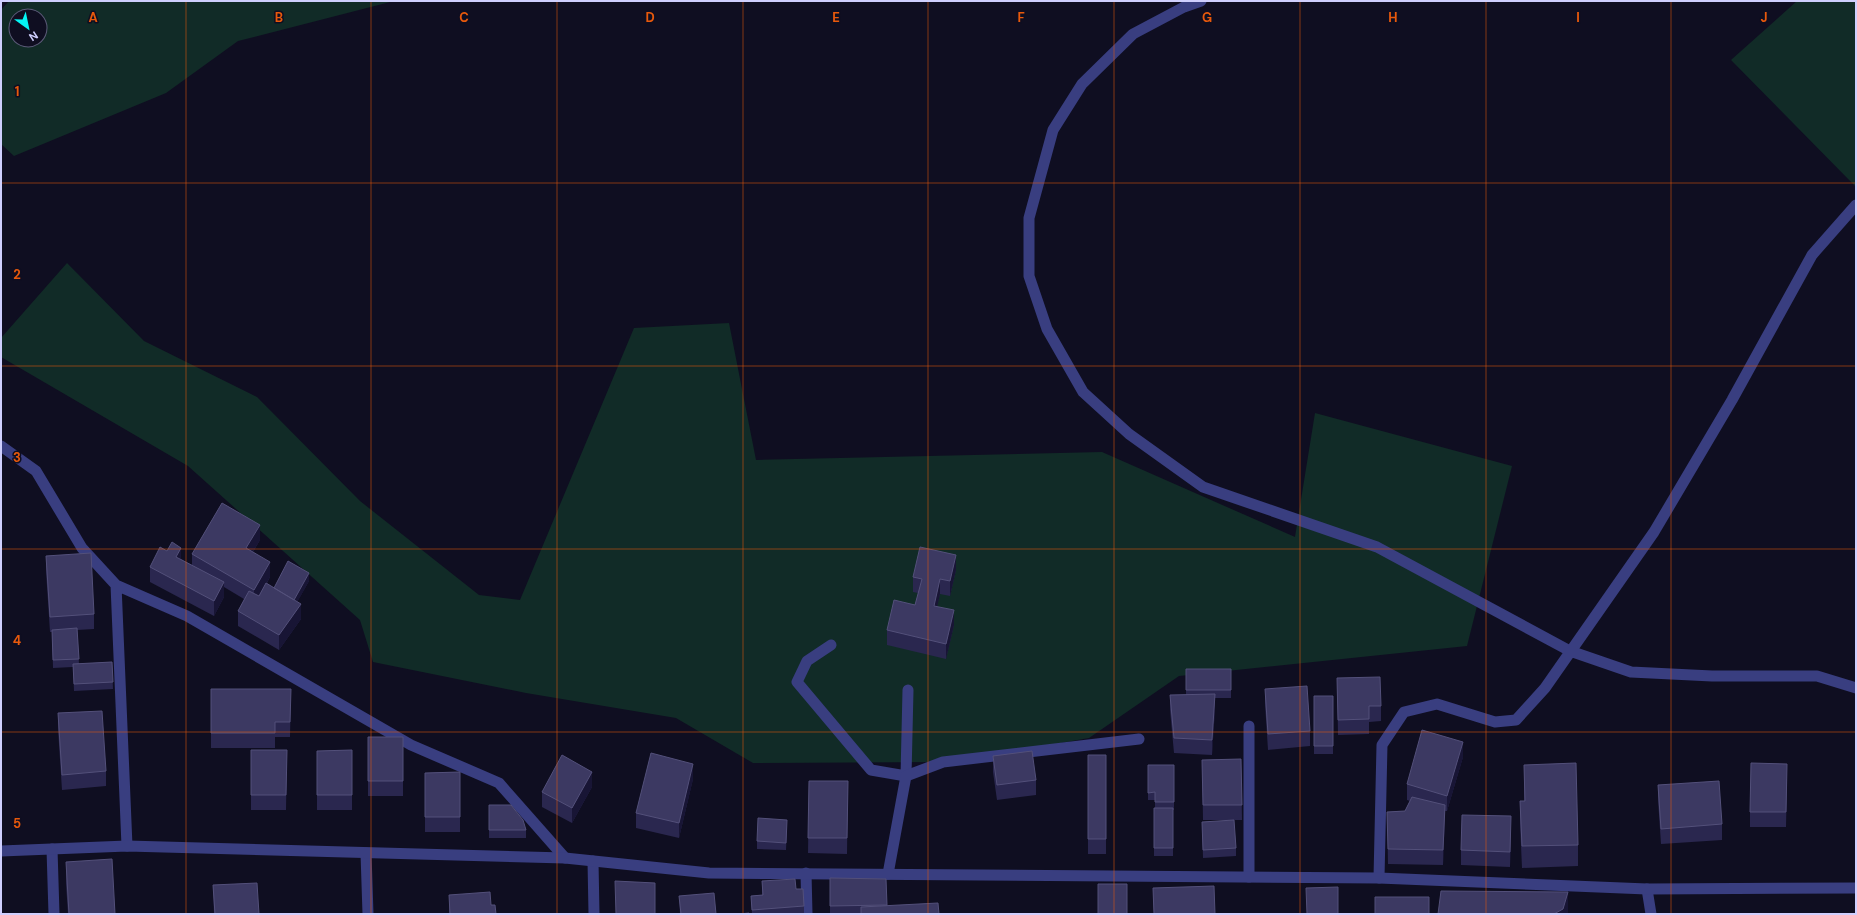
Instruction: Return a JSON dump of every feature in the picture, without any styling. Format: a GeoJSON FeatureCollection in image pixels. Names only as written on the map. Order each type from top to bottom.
{"type":"FeatureCollection","features":[{"type":"Feature","properties":{"kind":"street"},"geometry":{"type":"LineString","coordinates":[[1201,1],[1133,34],[1082,84],[1053,130],[1029,218],[1029,276],[1047,330],[1083,392],[1129,434],[1203,487],[1377,547],[1570,652],[1631,672],[1712,676],[1817,676],[1856,688]]}},
{"type":"Feature","properties":{"kind":"street"},"geometry":{"type":"LineString","coordinates":[[1379,878],[1382,745],[1404,712],[1437,704],[1495,722],[1516,720],[1545,688],[1654,532],[1732,400],[1812,255],[1856,205]]}},
{"type":"Feature","properties":{"kind":"street"},"geometry":{"type":"LineString","coordinates":[[1,446],[36,471],[82,548],[116,585],[187,616],[411,745],[498,783],[565,858]]}},
{"type":"Feature","properties":{"kind":"street"},"geometry":{"type":"LineString","coordinates":[[116,585],[127,846]]}},
{"type":"Feature","properties":{"kind":"street"},"geometry":{"type":"LineString","coordinates":[[831,645],[807,661],[797,682],[871,770],[906,776],[943,762],[1139,739]]}},
{"type":"Feature","properties":{"kind":"street"},"geometry":{"type":"LineString","coordinates":[[888,874],[906,776],[908,690]]}},
{"type":"Feature","properties":{"kind":"street"},"geometry":{"type":"LineString","coordinates":[[1248,726],[1249,877]]}},
{"type":"Feature","properties":{"kind":"street"},"geometry":{"type":"LineString","coordinates":[[1,851],[127,846],[565,858],[709,873],[1379,878],[1647,889],[1856,888]]}},
{"type":"Feature","properties":{"kind":"street"},"geometry":{"type":"LineString","coordinates":[[52,849],[54,914]]}},
{"type":"Feature","properties":{"kind":"street"},"geometry":{"type":"LineString","coordinates":[[366,853],[368,914]]}},
{"type":"Feature","properties":{"kind":"street"},"geometry":{"type":"LineString","coordinates":[[593,861],[594,914]]}},
{"type":"Feature","properties":{"kind":"street"},"geometry":{"type":"LineString","coordinates":[[806,873],[807,914]]}},
{"type":"Feature","properties":{"kind":"street"},"geometry":{"type":"LineString","coordinates":[[1647,889],[1651,914]]}},
{"type":"Feature","properties":{"kind":"green space"},"geometry":{"type":"Polygon","coordinates":[[[9,1],[394,1],[238,41],[166,93],[14,156],[1,144],[1,10],[9,1]]]}},
{"type":"Feature","properties":{"kind":"green space"},"geometry":{"type":"Polygon","coordinates":[[[1797,1],[1856,1],[1856,187],[1731,60],[1797,1]]]}},
{"type":"Feature","properties":{"kind":"green space"},"geometry":{"type":"Polygon","coordinates":[[[67,263],[144,341],[257,397],[360,501],[479,595],[520,600],[634,328],[729,323],[756,460],[1102,452],[1295,537],[1315,413],[1512,466],[1467,646],[1179,676],[1089,738],[954,762],[753,763],[676,718],[526,693],[373,662],[360,620],[188,466],[1,357],[1,338],[67,263]]]}},
{"type":"Feature","properties":{"kind":"building"},"geometry":{"type":"Polygon","coordinates":[[[222,503],[260,525],[246,548],[270,562],[254,590],[192,554],[222,503]]]}},
{"type":"Feature","properties":{"kind":"building"},"geometry":{"type":"Polygon","coordinates":[[[172,542],[181,548],[176,557],[224,582],[214,601],[150,567],[160,547],[167,551],[172,542]]]}},
{"type":"Feature","properties":{"kind":"building"},"geometry":{"type":"Polygon","coordinates":[[[920,547],[956,555],[950,581],[940,579],[934,606],[954,610],[946,644],[887,630],[894,600],[915,605],[922,579],[913,577],[920,547]]]}},
{"type":"Feature","properties":{"kind":"building"},"geometry":{"type":"Polygon","coordinates":[[[91,553],[94,614],[50,617],[46,556],[91,553]]]}},
{"type":"Feature","properties":{"kind":"building"},"geometry":{"type":"Polygon","coordinates":[[[288,561],[309,573],[294,600],[274,588],[288,561]]]}},
{"type":"Feature","properties":{"kind":"building"},"geometry":{"type":"Polygon","coordinates":[[[266,583],[301,604],[279,635],[238,611],[249,591],[259,596],[266,583]]]}},
{"type":"Feature","properties":{"kind":"building"},"geometry":{"type":"Polygon","coordinates":[[[77,628],[79,659],[53,660],[52,630],[77,628]]]}},
{"type":"Feature","properties":{"kind":"building"},"geometry":{"type":"Polygon","coordinates":[[[112,662],[113,682],[74,684],[73,664],[112,662]]]}},
{"type":"Feature","properties":{"kind":"building"},"geometry":{"type":"Polygon","coordinates":[[[1186,669],[1231,669],[1231,690],[1186,690],[1186,669]]]}},
{"type":"Feature","properties":{"kind":"building"},"geometry":{"type":"Polygon","coordinates":[[[1380,677],[1381,706],[1369,706],[1369,719],[1338,720],[1337,678],[1380,677]]]}},
{"type":"Feature","properties":{"kind":"building"},"geometry":{"type":"Polygon","coordinates":[[[1307,686],[1310,731],[1268,734],[1265,689],[1307,686]]]}},
{"type":"Feature","properties":{"kind":"building"},"geometry":{"type":"Polygon","coordinates":[[[211,689],[291,689],[290,722],[275,722],[275,733],[211,733],[211,689]]]}},
{"type":"Feature","properties":{"kind":"building"},"geometry":{"type":"Polygon","coordinates":[[[1215,694],[1212,740],[1174,738],[1170,695],[1215,694]]]}},
{"type":"Feature","properties":{"kind":"building"},"geometry":{"type":"Polygon","coordinates":[[[1314,696],[1333,696],[1333,746],[1314,746],[1314,696]]]}},
{"type":"Feature","properties":{"kind":"building"},"geometry":{"type":"Polygon","coordinates":[[[102,711],[106,771],[62,775],[58,713],[102,711]]]}},
{"type":"Feature","properties":{"kind":"building"},"geometry":{"type":"Polygon","coordinates":[[[1422,730],[1463,742],[1447,796],[1407,784],[1422,730]]]}},
{"type":"Feature","properties":{"kind":"building"},"geometry":{"type":"Polygon","coordinates":[[[368,737],[403,737],[403,781],[368,781],[368,737]]]}},
{"type":"Feature","properties":{"kind":"building"},"geometry":{"type":"Polygon","coordinates":[[[251,750],[287,750],[286,795],[251,795],[251,750]]]}},
{"type":"Feature","properties":{"kind":"building"},"geometry":{"type":"Polygon","coordinates":[[[352,750],[352,795],[317,795],[317,751],[352,750]]]}},
{"type":"Feature","properties":{"kind":"building"},"geometry":{"type":"Polygon","coordinates":[[[1032,751],[1036,780],[997,785],[993,756],[1032,751]]]}},
{"type":"Feature","properties":{"kind":"building"},"geometry":{"type":"Polygon","coordinates":[[[651,753],[693,764],[679,823],[636,813],[651,753]]]}},
{"type":"Feature","properties":{"kind":"building"},"geometry":{"type":"Polygon","coordinates":[[[562,755],[592,772],[572,808],[542,792],[562,755]]]}},
{"type":"Feature","properties":{"kind":"building"},"geometry":{"type":"Polygon","coordinates":[[[1088,755],[1106,755],[1106,839],[1088,839],[1088,755]]]}},
{"type":"Feature","properties":{"kind":"building"},"geometry":{"type":"Polygon","coordinates":[[[1241,759],[1242,805],[1203,805],[1202,760],[1241,759]]]}},
{"type":"Feature","properties":{"kind":"building"},"geometry":{"type":"Polygon","coordinates":[[[1576,763],[1578,845],[1522,846],[1520,801],[1525,801],[1524,765],[1576,763]]]}},
{"type":"Feature","properties":{"kind":"building"},"geometry":{"type":"Polygon","coordinates":[[[1751,763],[1787,764],[1786,812],[1750,812],[1751,763]]]}},
{"type":"Feature","properties":{"kind":"building"},"geometry":{"type":"Polygon","coordinates":[[[1148,765],[1174,765],[1174,802],[1155,802],[1155,792],[1148,793],[1148,765]]]}},
{"type":"Feature","properties":{"kind":"building"},"geometry":{"type":"Polygon","coordinates":[[[460,772],[460,817],[425,817],[425,773],[460,772]]]}},
{"type":"Feature","properties":{"kind":"building"},"geometry":{"type":"Polygon","coordinates":[[[809,781],[848,781],[847,838],[808,838],[809,781]]]}},
{"type":"Feature","properties":{"kind":"building"},"geometry":{"type":"Polygon","coordinates":[[[1719,781],[1722,824],[1661,829],[1658,785],[1719,781]]]}},
{"type":"Feature","properties":{"kind":"building"},"geometry":{"type":"Polygon","coordinates":[[[1412,797],[1445,805],[1443,850],[1388,849],[1387,812],[1405,811],[1412,797]]]}},
{"type":"Feature","properties":{"kind":"building"},"geometry":{"type":"Polygon","coordinates":[[[489,805],[511,805],[523,820],[526,830],[489,830],[489,805]]]}},
{"type":"Feature","properties":{"kind":"building"},"geometry":{"type":"Polygon","coordinates":[[[1154,808],[1173,808],[1173,848],[1154,848],[1154,808]]]}},
{"type":"Feature","properties":{"kind":"building"},"geometry":{"type":"Polygon","coordinates":[[[1462,815],[1511,816],[1510,852],[1461,850],[1462,815]]]}},
{"type":"Feature","properties":{"kind":"building"},"geometry":{"type":"Polygon","coordinates":[[[758,818],[787,820],[786,843],[757,841],[758,818]]]}},
{"type":"Feature","properties":{"kind":"building"},"geometry":{"type":"Polygon","coordinates":[[[1234,820],[1236,848],[1203,850],[1202,822],[1234,820]]]}},
{"type":"Feature","properties":{"kind":"building"},"geometry":{"type":"Polygon","coordinates":[[[112,859],[115,914],[69,914],[66,862],[112,859]]]}},
{"type":"Feature","properties":{"kind":"building"},"geometry":{"type":"Polygon","coordinates":[[[830,878],[886,879],[887,905],[830,906],[830,878]]]}},
{"type":"Feature","properties":{"kind":"building"},"geometry":{"type":"Polygon","coordinates":[[[795,879],[796,889],[803,889],[804,906],[752,910],[751,896],[763,895],[762,881],[795,879]]]}},
{"type":"Feature","properties":{"kind":"building"},"geometry":{"type":"Polygon","coordinates":[[[615,881],[655,883],[655,914],[616,914],[615,881]]]}},
{"type":"Feature","properties":{"kind":"building"},"geometry":{"type":"Polygon","coordinates":[[[257,883],[259,914],[215,914],[213,885],[257,883]]]}},
{"type":"Feature","properties":{"kind":"building"},"geometry":{"type":"Polygon","coordinates":[[[1098,884],[1127,884],[1127,914],[1098,914],[1098,884]]]}},
{"type":"Feature","properties":{"kind":"building"},"geometry":{"type":"Polygon","coordinates":[[[1214,886],[1215,914],[1154,914],[1153,888],[1214,886]]]}},
{"type":"Feature","properties":{"kind":"building"},"geometry":{"type":"Polygon","coordinates":[[[1338,887],[1338,914],[1307,914],[1306,888],[1338,887]]]}},
{"type":"Feature","properties":{"kind":"building"},"geometry":{"type":"Polygon","coordinates":[[[1441,891],[1568,892],[1563,909],[1554,914],[1438,914],[1441,891]]]}},
{"type":"Feature","properties":{"kind":"building"},"geometry":{"type":"Polygon","coordinates":[[[490,892],[491,905],[495,905],[496,914],[450,914],[449,895],[490,892]]]}},
{"type":"Feature","properties":{"kind":"building"},"geometry":{"type":"Polygon","coordinates":[[[714,893],[716,914],[681,914],[679,896],[714,893]]]}},
{"type":"Feature","properties":{"kind":"building"},"geometry":{"type":"Polygon","coordinates":[[[1375,897],[1429,897],[1429,914],[1375,914],[1375,897]]]}},
{"type":"Feature","properties":{"kind":"building"},"geometry":{"type":"Polygon","coordinates":[[[938,903],[939,914],[861,914],[861,907],[938,903]]]}}]}
